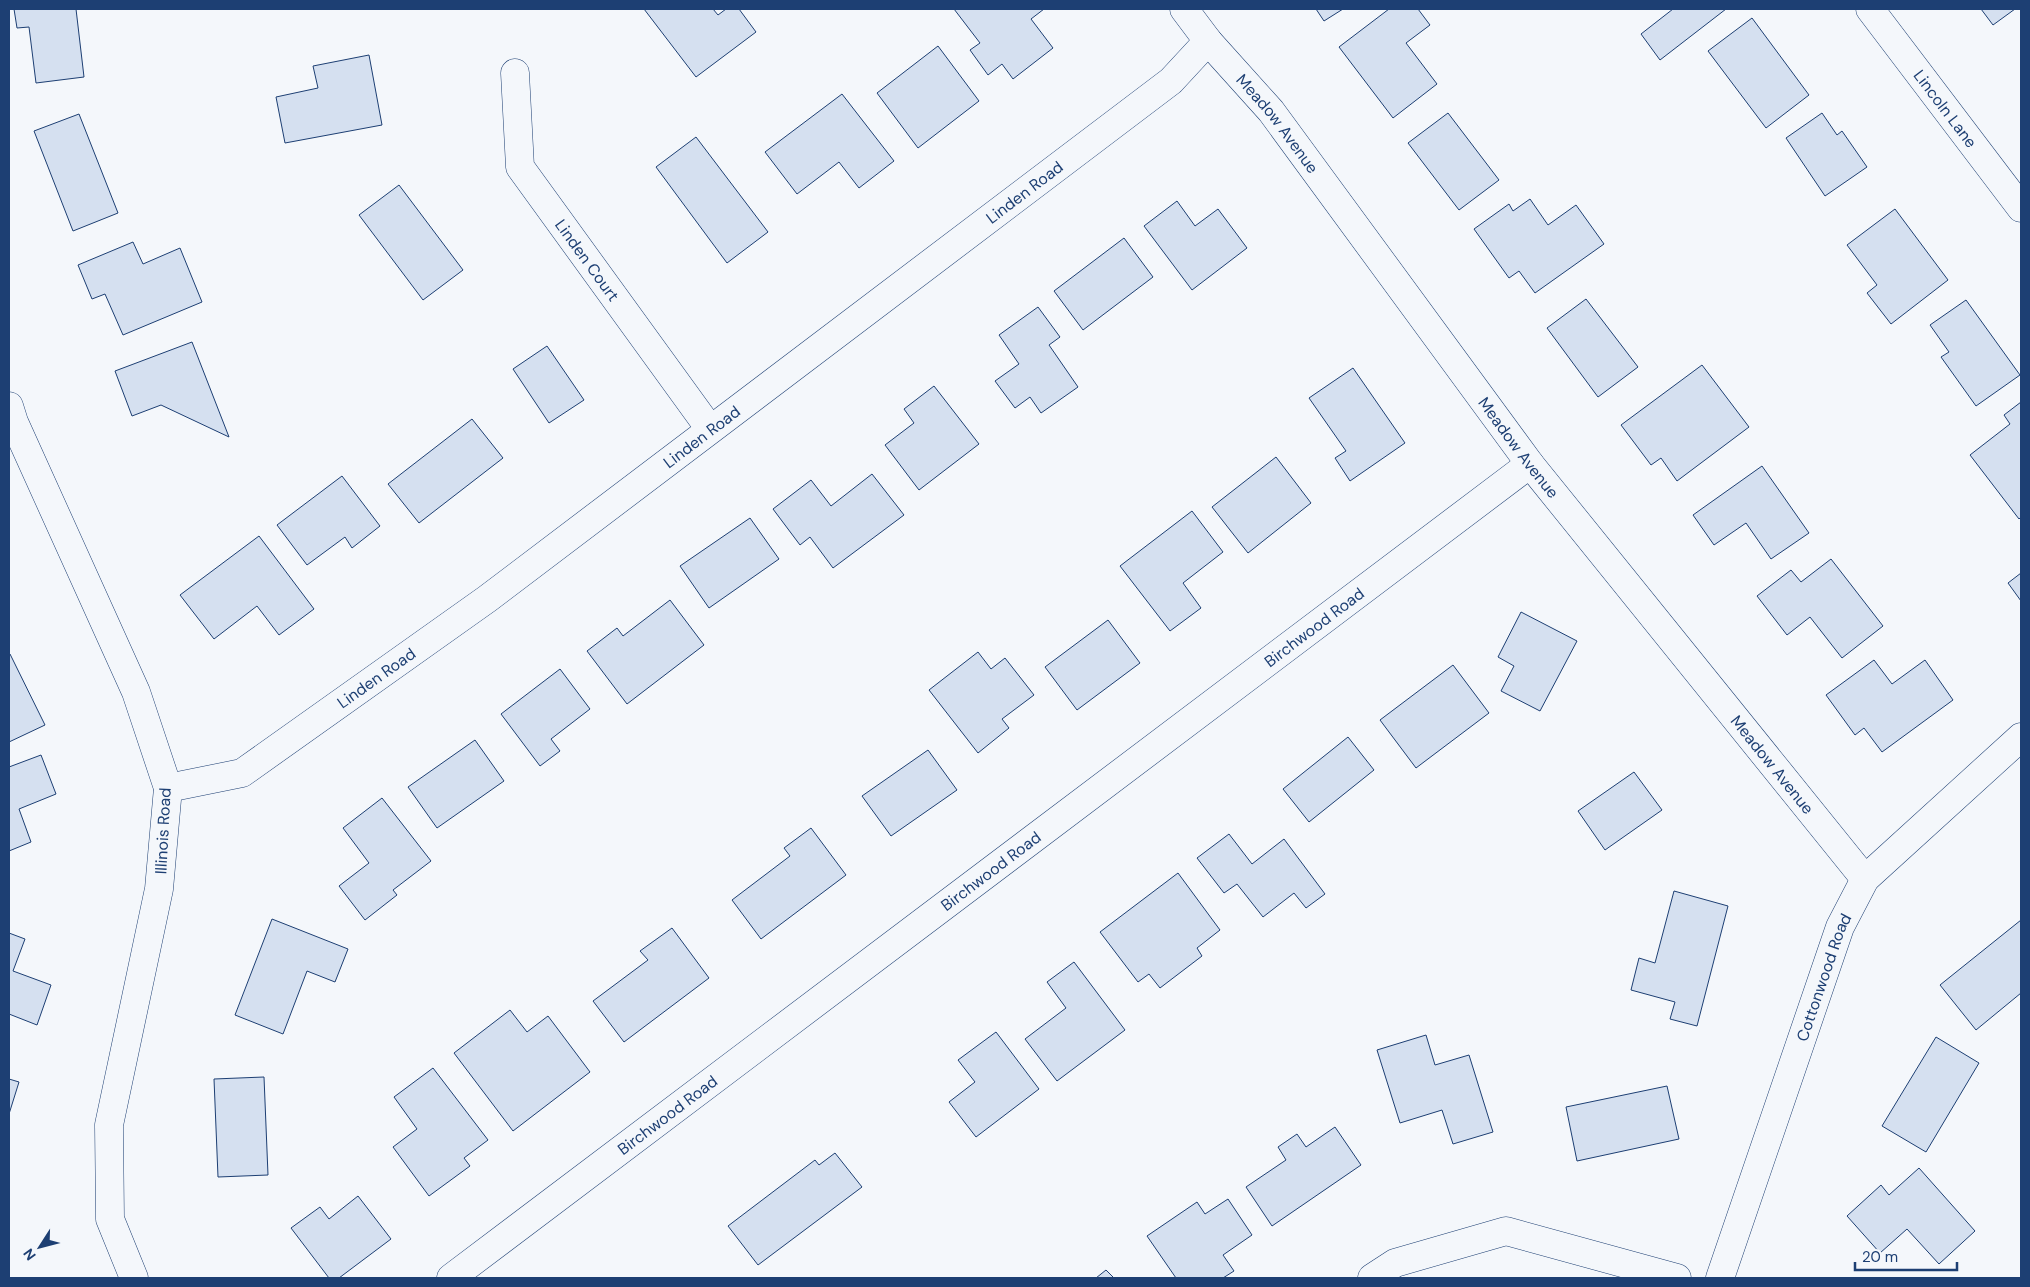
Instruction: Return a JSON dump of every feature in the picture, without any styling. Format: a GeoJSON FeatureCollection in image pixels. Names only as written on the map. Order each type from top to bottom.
{"type":"FeatureCollection","features":[{"type":"Feature","properties":{"kind":"street","name":"Meadow Avenue"},"geometry":{"type":"LineString","coordinates":[[1184,9],[1208,41],[1271,111],[1530,464],[1865,879]]}},
{"type":"Feature","properties":{"kind":"street","name":"Lincoln Lane"},"geometry":{"type":"LineString","coordinates":[[1870,9],[2021,208]]}},
{"type":"Feature","properties":{"kind":"street","name":"Linden Road"},"geometry":{"type":"LineString","coordinates":[[168,788],[242,773],[487,599],[1171,80],[1208,41]]}},
{"type":"Feature","properties":{"kind":"street","name":"Linden Court"},"geometry":{"type":"LineString","coordinates":[[515,73],[520,167],[710,429]]}},
{"type":"Feature","properties":{"kind":"street","name":"Illinois Road"},"geometry":{"type":"LineString","coordinates":[[10,418],[136,692],[168,788],[159,889],[109,1125],[110,1219],[134,1278]]}},
{"type":"Feature","properties":{"kind":"street","name":"Birchwood Road"},"geometry":{"type":"LineString","coordinates":[[451,1278],[1530,464]]}},
{"type":"Feature","properties":{"kind":"street","name":"Cottonwood Road"},"geometry":{"type":"LineString","coordinates":[[1720,1278],[1840,927],[1865,879],[2021,737]]}},
{"type":"Feature","properties":{"kind":"street"},"geometry":{"type":"LineString","coordinates":[[1372,1278],[1395,1263],[1506,1231],[1677,1278]]}},
{"type":"Feature","properties":{"kind":"building"},"geometry":{"type":"Polygon","coordinates":[[[14,9],[76,9],[84,77],[36,83],[29,27],[17,28],[14,9]]]}},
{"type":"Feature","properties":{"kind":"building"},"geometry":{"type":"Polygon","coordinates":[[[644,9],[713,9],[718,15],[726,9],[739,9],[756,32],[696,77],[644,9]]]}},
{"type":"Feature","properties":{"kind":"building"},"geometry":{"type":"Polygon","coordinates":[[[954,9],[1044,9],[1031,19],[1053,48],[1013,79],[1002,64],[988,75],[970,50],[980,43],[954,9]]]}},
{"type":"Feature","properties":{"kind":"building"},"geometry":{"type":"Polygon","coordinates":[[[1316,9],[1343,9],[1324,21],[1316,9]]]}},
{"type":"Feature","properties":{"kind":"building"},"geometry":{"type":"Polygon","coordinates":[[[1389,9],[1418,9],[1430,25],[1406,43],[1437,84],[1393,118],[1339,47],[1389,9]]]}},
{"type":"Feature","properties":{"kind":"building"},"geometry":{"type":"Polygon","coordinates":[[[1673,9],[1726,9],[1660,60],[1641,34],[1673,9]]]}},
{"type":"Feature","properties":{"kind":"building"},"geometry":{"type":"Polygon","coordinates":[[[1981,9],[2015,9],[1993,25],[1981,9]]]}},
{"type":"Feature","properties":{"kind":"building"},"geometry":{"type":"Polygon","coordinates":[[[1752,18],[1809,95],[1766,128],[1708,51],[1752,18]]]}},
{"type":"Feature","properties":{"kind":"building"},"geometry":{"type":"Polygon","coordinates":[[[938,46],[979,101],[918,148],[877,93],[938,46]]]}},
{"type":"Feature","properties":{"kind":"building"},"geometry":{"type":"Polygon","coordinates":[[[369,55],[382,125],[285,143],[276,97],[318,88],[313,66],[369,55]]]}},
{"type":"Feature","properties":{"kind":"building"},"geometry":{"type":"Polygon","coordinates":[[[842,94],[894,161],[859,188],[839,162],[797,194],[765,152],[842,94]]]}},
{"type":"Feature","properties":{"kind":"building"},"geometry":{"type":"Polygon","coordinates":[[[1448,113],[1499,180],[1459,210],[1408,143],[1448,113]]]}},
{"type":"Feature","properties":{"kind":"building"},"geometry":{"type":"Polygon","coordinates":[[[1822,113],[1837,135],[1842,131],[1867,167],[1825,196],[1786,138],[1822,113]]]}},
{"type":"Feature","properties":{"kind":"building"},"geometry":{"type":"Polygon","coordinates":[[[79,114],[118,213],[73,231],[34,131],[79,114]]]}},
{"type":"Feature","properties":{"kind":"building"},"geometry":{"type":"Polygon","coordinates":[[[696,137],[768,232],[727,263],[656,167],[696,137]]]}},
{"type":"Feature","properties":{"kind":"building"},"geometry":{"type":"Polygon","coordinates":[[[399,185],[463,270],[423,300],[359,215],[399,185]]]}},
{"type":"Feature","properties":{"kind":"building"},"geometry":{"type":"Polygon","coordinates":[[[1530,199],[1548,225],[1576,205],[1604,244],[1535,293],[1519,271],[1509,278],[1474,229],[1509,204],[1513,211],[1530,199]]]}},
{"type":"Feature","properties":{"kind":"building"},"geometry":{"type":"Polygon","coordinates":[[[1177,201],[1195,226],[1218,209],[1247,248],[1192,290],[1144,226],[1177,201]]]}},
{"type":"Feature","properties":{"kind":"building"},"geometry":{"type":"Polygon","coordinates":[[[1895,209],[1948,280],[1891,324],[1867,293],[1877,285],[1847,245],[1895,209]]]}},
{"type":"Feature","properties":{"kind":"building"},"geometry":{"type":"Polygon","coordinates":[[[1124,238],[1153,277],[1083,330],[1054,291],[1124,238]]]}},
{"type":"Feature","properties":{"kind":"building"},"geometry":{"type":"Polygon","coordinates":[[[133,242],[143,264],[180,248],[202,302],[123,335],[105,294],[92,299],[78,265],[133,242]]]}},
{"type":"Feature","properties":{"kind":"building"},"geometry":{"type":"Polygon","coordinates":[[[1586,299],[1638,367],[1598,397],[1547,328],[1586,299]]]}},
{"type":"Feature","properties":{"kind":"building"},"geometry":{"type":"Polygon","coordinates":[[[1966,300],[2020,375],[1976,406],[1941,357],[1949,352],[1930,325],[1966,300]]]}},
{"type":"Feature","properties":{"kind":"building"},"geometry":{"type":"Polygon","coordinates":[[[1038,307],[1060,337],[1049,345],[1078,387],[1041,413],[1030,397],[1015,408],[995,381],[1019,364],[999,335],[1038,307]]]}},
{"type":"Feature","properties":{"kind":"building"},"geometry":{"type":"Polygon","coordinates":[[[192,342],[229,437],[161,405],[132,416],[115,371],[192,342]]]}},
{"type":"Feature","properties":{"kind":"building"},"geometry":{"type":"Polygon","coordinates":[[[547,346],[584,400],[549,423],[513,369],[547,346]]]}},
{"type":"Feature","properties":{"kind":"building"},"geometry":{"type":"Polygon","coordinates":[[[1702,365],[1749,427],[1677,481],[1661,458],[1651,465],[1621,425],[1702,365]]]}},
{"type":"Feature","properties":{"kind":"building"},"geometry":{"type":"Polygon","coordinates":[[[1353,368],[1405,443],[1350,481],[1335,458],[1346,451],[1309,398],[1353,368]]]}},
{"type":"Feature","properties":{"kind":"building"},"geometry":{"type":"Polygon","coordinates":[[[934,386],[979,444],[919,490],[885,445],[914,423],[904,409],[934,386]]]}},
{"type":"Feature","properties":{"kind":"building"},"geometry":{"type":"Polygon","coordinates":[[[2021,402],[2021,517],[2019,519],[1970,455],[2010,424],[2004,415],[2021,402]]]}},
{"type":"Feature","properties":{"kind":"building"},"geometry":{"type":"Polygon","coordinates":[[[472,419],[503,458],[419,523],[388,484],[472,419]]]}},
{"type":"Feature","properties":{"kind":"building"},"geometry":{"type":"Polygon","coordinates":[[[1276,457],[1311,503],[1248,553],[1212,507],[1276,457]]]}},
{"type":"Feature","properties":{"kind":"building"},"geometry":{"type":"Polygon","coordinates":[[[1762,466],[1809,533],[1771,559],[1746,523],[1714,545],[1693,515],[1762,466]]]}},
{"type":"Feature","properties":{"kind":"building"},"geometry":{"type":"Polygon","coordinates":[[[872,474],[904,515],[833,568],[810,537],[800,545],[773,509],[811,480],[831,506],[872,474]]]}},
{"type":"Feature","properties":{"kind":"building"},"geometry":{"type":"Polygon","coordinates":[[[342,476],[380,526],[352,548],[345,537],[307,565],[277,525],[342,476]]]}},
{"type":"Feature","properties":{"kind":"building"},"geometry":{"type":"Polygon","coordinates":[[[1192,511],[1223,552],[1183,583],[1201,608],[1170,631],[1120,566],[1192,511]]]}},
{"type":"Feature","properties":{"kind":"building"},"geometry":{"type":"Polygon","coordinates":[[[750,518],[779,559],[709,608],[680,566],[750,518]]]}},
{"type":"Feature","properties":{"kind":"building"},"geometry":{"type":"Polygon","coordinates":[[[259,536],[314,609],[279,635],[257,606],[214,639],[180,595],[259,536]]]}},
{"type":"Feature","properties":{"kind":"building"},"geometry":{"type":"Polygon","coordinates":[[[1831,559],[1883,626],[1842,658],[1810,617],[1787,635],[1757,596],[1791,570],[1801,582],[1831,559]]]}},
{"type":"Feature","properties":{"kind":"building"},"geometry":{"type":"Polygon","coordinates":[[[2021,573],[2021,601],[2008,583],[2021,573]]]}},
{"type":"Feature","properties":{"kind":"building"},"geometry":{"type":"Polygon","coordinates":[[[670,600],[704,645],[627,704],[587,651],[617,628],[623,636],[670,600]]]}},
{"type":"Feature","properties":{"kind":"building"},"geometry":{"type":"Polygon","coordinates":[[[1521,612],[1577,641],[1540,711],[1501,691],[1514,666],[1498,657],[1521,612]]]}},
{"type":"Feature","properties":{"kind":"building"},"geometry":{"type":"Polygon","coordinates":[[[1108,620],[1140,663],[1077,710],[1045,667],[1108,620]]]}},
{"type":"Feature","properties":{"kind":"building"},"geometry":{"type":"Polygon","coordinates":[[[978,652],[991,669],[1005,658],[1034,695],[1002,719],[1009,728],[978,753],[929,690],[978,652]]]}},
{"type":"Feature","properties":{"kind":"building"},"geometry":{"type":"Polygon","coordinates":[[[9,654],[45,725],[9,742],[9,654]]]}},
{"type":"Feature","properties":{"kind":"building"},"geometry":{"type":"Polygon","coordinates":[[[1874,660],[1892,684],[1925,660],[1953,700],[1882,752],[1864,728],[1855,735],[1826,695],[1874,660]]]}},
{"type":"Feature","properties":{"kind":"building"},"geometry":{"type":"Polygon","coordinates":[[[1453,665],[1489,713],[1416,768],[1380,720],[1453,665]]]}},
{"type":"Feature","properties":{"kind":"building"},"geometry":{"type":"Polygon","coordinates":[[[560,669],[590,709],[551,739],[560,751],[540,766],[501,714],[560,669]]]}},
{"type":"Feature","properties":{"kind":"building"},"geometry":{"type":"Polygon","coordinates":[[[1348,737],[1374,770],[1309,822],[1283,789],[1348,737]]]}},
{"type":"Feature","properties":{"kind":"building"},"geometry":{"type":"Polygon","coordinates":[[[475,740],[504,781],[437,828],[408,787],[475,740]]]}},
{"type":"Feature","properties":{"kind":"building"},"geometry":{"type":"Polygon","coordinates":[[[928,750],[957,790],[891,836],[862,796],[928,750]]]}},
{"type":"Feature","properties":{"kind":"building"},"geometry":{"type":"Polygon","coordinates":[[[41,755],[56,794],[19,809],[31,842],[9,851],[9,767],[41,755]]]}},
{"type":"Feature","properties":{"kind":"building"},"geometry":{"type":"Polygon","coordinates":[[[1634,772],[1662,810],[1605,850],[1578,811],[1634,772]]]}},
{"type":"Feature","properties":{"kind":"building"},"geometry":{"type":"Polygon","coordinates":[[[382,798],[431,861],[393,890],[397,895],[365,920],[339,886],[369,863],[343,828],[382,798]]]}},
{"type":"Feature","properties":{"kind":"building"},"geometry":{"type":"Polygon","coordinates":[[[811,828],[846,875],[761,939],[732,900],[790,856],[784,848],[811,828]]]}},
{"type":"Feature","properties":{"kind":"building"},"geometry":{"type":"Polygon","coordinates":[[[1229,834],[1252,864],[1284,839],[1325,894],[1306,908],[1294,893],[1263,917],[1237,884],[1224,893],[1197,858],[1229,834]]]}},
{"type":"Feature","properties":{"kind":"building"},"geometry":{"type":"Polygon","coordinates":[[[1178,873],[1220,930],[1197,948],[1202,956],[1160,988],[1149,974],[1138,982],[1100,932],[1178,873]]]}},
{"type":"Feature","properties":{"kind":"building"},"geometry":{"type":"Polygon","coordinates":[[[1674,891],[1728,906],[1697,1026],[1670,1019],[1675,1002],[1631,990],[1639,958],[1655,963],[1674,891]]]}},
{"type":"Feature","properties":{"kind":"building"},"geometry":{"type":"Polygon","coordinates":[[[272,919],[348,949],[335,982],[307,971],[283,1034],[235,1015],[272,919]]]}},
{"type":"Feature","properties":{"kind":"building"},"geometry":{"type":"Polygon","coordinates":[[[2021,920],[2021,993],[1976,1030],[1940,985],[2021,920]]]}},
{"type":"Feature","properties":{"kind":"building"},"geometry":{"type":"Polygon","coordinates":[[[672,928],[709,978],[624,1042],[593,1001],[648,960],[640,951],[672,928]]]}},
{"type":"Feature","properties":{"kind":"building"},"geometry":{"type":"Polygon","coordinates":[[[9,933],[25,939],[13,971],[51,985],[37,1025],[9,1014],[9,933]]]}},
{"type":"Feature","properties":{"kind":"building"},"geometry":{"type":"Polygon","coordinates":[[[1074,962],[1125,1030],[1057,1081],[1025,1039],[1066,1008],[1047,982],[1074,962]]]}},
{"type":"Feature","properties":{"kind":"building"},"geometry":{"type":"Polygon","coordinates":[[[510,1010],[527,1032],[548,1016],[590,1072],[513,1131],[454,1053],[510,1010]]]}},
{"type":"Feature","properties":{"kind":"building"},"geometry":{"type":"Polygon","coordinates":[[[996,1032],[1039,1089],[976,1137],[949,1102],[975,1082],[958,1060],[996,1032]]]}},
{"type":"Feature","properties":{"kind":"building"},"geometry":{"type":"Polygon","coordinates":[[[1426,1035],[1435,1065],[1469,1055],[1493,1132],[1453,1144],[1442,1110],[1400,1123],[1377,1050],[1426,1035]]]}},
{"type":"Feature","properties":{"kind":"building"},"geometry":{"type":"Polygon","coordinates":[[[1936,1037],[1979,1063],[1926,1152],[1882,1126],[1936,1037]]]}},
{"type":"Feature","properties":{"kind":"building"},"geometry":{"type":"Polygon","coordinates":[[[433,1068],[488,1140],[464,1158],[470,1166],[429,1196],[393,1147],[417,1129],[394,1097],[433,1068]]]}},
{"type":"Feature","properties":{"kind":"building"},"geometry":{"type":"Polygon","coordinates":[[[264,1077],[268,1175],[218,1177],[214,1079],[264,1077]]]}},
{"type":"Feature","properties":{"kind":"building"},"geometry":{"type":"Polygon","coordinates":[[[9,1079],[19,1082],[9,1114],[9,1079]]]}},
{"type":"Feature","properties":{"kind":"building"},"geometry":{"type":"Polygon","coordinates":[[[1667,1086],[1679,1139],[1577,1161],[1566,1107],[1667,1086]]]}},
{"type":"Feature","properties":{"kind":"building"},"geometry":{"type":"Polygon","coordinates":[[[1335,1127],[1361,1165],[1272,1226],[1246,1187],[1286,1160],[1278,1147],[1297,1134],[1306,1147],[1335,1127]]]}},
{"type":"Feature","properties":{"kind":"building"},"geometry":{"type":"Polygon","coordinates":[[[835,1153],[862,1187],[758,1265],[728,1226],[815,1160],[819,1165],[835,1153]]]}},
{"type":"Feature","properties":{"kind":"building"},"geometry":{"type":"Polygon","coordinates":[[[1919,1168],[1975,1231],[1939,1264],[1907,1229],[1880,1253],[1847,1216],[1881,1185],[1889,1195],[1919,1168]]]}},
{"type":"Feature","properties":{"kind":"building"},"geometry":{"type":"Polygon","coordinates":[[[358,1196],[391,1239],[339,1278],[329,1278],[291,1228],[320,1207],[329,1219],[358,1196]]]}},
{"type":"Feature","properties":{"kind":"building"},"geometry":{"type":"Polygon","coordinates":[[[1228,1199],[1252,1235],[1223,1255],[1234,1271],[1223,1278],[1176,1278],[1147,1236],[1197,1202],[1205,1214],[1228,1199]]]}},
{"type":"Feature","properties":{"kind":"building"},"geometry":{"type":"Polygon","coordinates":[[[1106,1270],[1114,1278],[1096,1278],[1106,1270]]]}}]}
